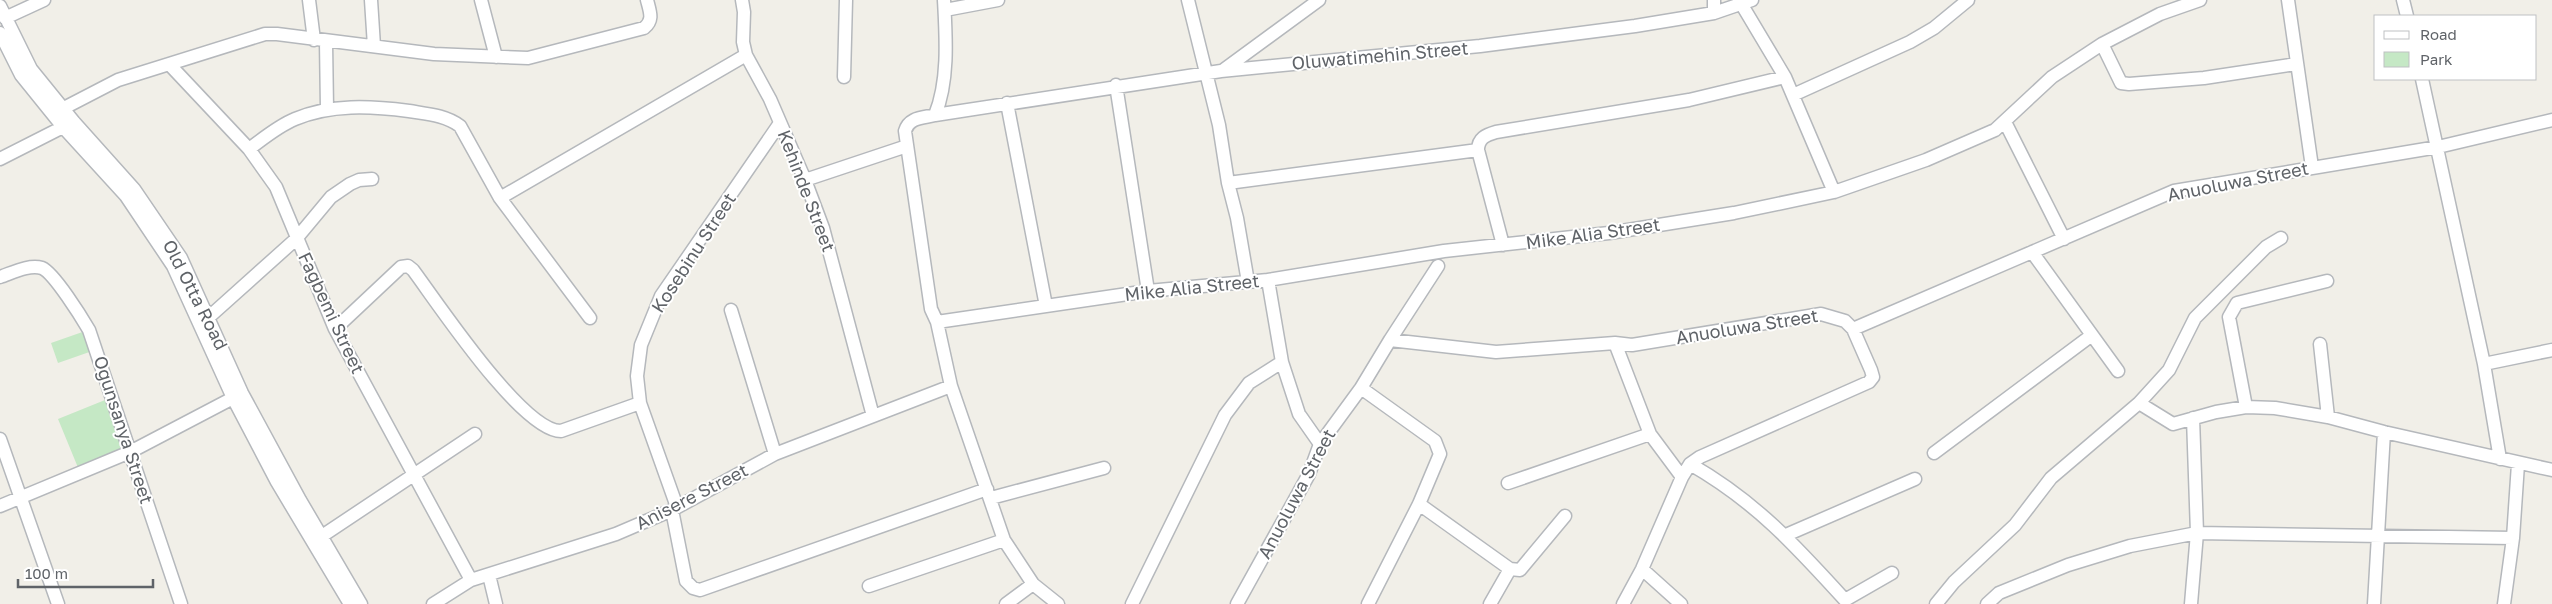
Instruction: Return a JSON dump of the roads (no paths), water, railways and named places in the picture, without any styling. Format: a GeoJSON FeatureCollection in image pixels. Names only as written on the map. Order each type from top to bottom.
{"type":"FeatureCollection","features":[{"type":"Feature","properties":{"kind":"street"},"geometry":{"type":"LineString","coordinates":[[5,18],[44,0]]}},
{"type":"Feature","properties":{"kind":"street"},"geometry":{"type":"LineString","coordinates":[[309,0],[320,41],[327,109]]}},
{"type":"Feature","properties":{"kind":"street"},"geometry":{"type":"LineString","coordinates":[[371,0],[374,46]]}},
{"type":"Feature","properties":{"kind":"street"},"geometry":{"type":"LineString","coordinates":[[481,0],[496,57]]}},
{"type":"Feature","properties":{"kind":"street"},"geometry":{"type":"LineString","coordinates":[[62,109],[118,80],[265,34],[434,54],[496,57],[539,56],[644,28],[650,24],[651,18],[647,0]]}},
{"type":"Feature","properties":{"kind":"street","name":"Kehinde Street"},"geometry":{"type":"LineString","coordinates":[[742,0],[743,42],[746,55],[770,99],[806,180],[823,228],[873,416]]}},
{"type":"Feature","properties":{"kind":"street"},"geometry":{"type":"LineString","coordinates":[[844,77],[846,0]]}},
{"type":"Feature","properties":{"kind":"street"},"geometry":{"type":"LineString","coordinates":[[935,115],[944,84],[945,5],[998,0]]}},
{"type":"Feature","properties":{"kind":"street"},"geometry":{"type":"LineString","coordinates":[[1188,0],[1220,125],[1228,183],[1237,218],[1248,282]]}},
{"type":"Feature","properties":{"kind":"street"},"geometry":{"type":"LineString","coordinates":[[1221,71],[1319,0]]}},
{"type":"Feature","properties":{"kind":"street"},"geometry":{"type":"LineString","coordinates":[[1793,95],[1910,42],[1934,28],[1968,0]]}},
{"type":"Feature","properties":{"kind":"street","name":"Mike Alia Street"},"geometry":{"type":"LineString","coordinates":[[937,322],[1148,291],[1268,280],[1444,251],[1609,233],[1725,214],[1834,192],[1926,160],[1995,130],[2052,77],[2102,44],[2160,14],[2200,0]]}},
{"type":"Feature","properties":{"kind":"street"},"geometry":{"type":"LineString","coordinates":[[2288,0],[2312,168]]}},
{"type":"Feature","properties":{"kind":"street"},"geometry":{"type":"LineString","coordinates":[[2403,0],[2407,15]]}},
{"type":"Feature","properties":{"kind":"street"},"geometry":{"type":"LineString","coordinates":[[1747,3],[1785,77],[1834,192]]}},
{"type":"Feature","properties":{"kind":"street","name":"Oluwatimehin Street"},"geometry":{"type":"LineString","coordinates":[[907,146],[905,131],[907,125],[913,120],[935,115],[1221,71],[1480,46],[1635,26],[1714,6],[1747,3]]}},
{"type":"Feature","properties":{"kind":"street","name":"Old Otta Road"},"geometry":{"type":"LineString","coordinates":[[0,6],[31,70],[62,109],[118,169],[150,211],[180,258],[209,317],[242,393],[296,503],[350,604]]}},
{"type":"Feature","properties":{"kind":"street","name":"Old Otta Road"},"geometry":{"type":"LineString","coordinates":[[1,37],[22,75],[63,127],[126,196],[173,266],[233,398],[296,503],[322,536],[361,604]]}},
{"type":"Feature","properties":{"kind":"street"},"geometry":{"type":"LineString","coordinates":[[2102,44],[2121,83],[2130,84],[2204,78],[2296,64]]}},
{"type":"Feature","properties":{"kind":"street"},"geometry":{"type":"LineString","coordinates":[[500,198],[746,55]]}},
{"type":"Feature","properties":{"kind":"street","name":"Fagbemi Street"},"geometry":{"type":"LineString","coordinates":[[169,64],[249,149],[276,187],[335,329],[471,580]]}},
{"type":"Feature","properties":{"kind":"street"},"geometry":{"type":"LineString","coordinates":[[1503,245],[1478,150],[1478,144],[1484,136],[1496,132],[1706,97],[1785,77]]}},
{"type":"Feature","properties":{"kind":"street"},"geometry":{"type":"LineString","coordinates":[[2422,80],[2484,364],[2500,459]]}},
{"type":"Feature","properties":{"kind":"street"},"geometry":{"type":"LineString","coordinates":[[1116,86],[1148,291]]}},
{"type":"Feature","properties":{"kind":"street"},"geometry":{"type":"LineString","coordinates":[[1007,103],[1046,306]]}},
{"type":"Feature","properties":{"kind":"street"},"geometry":{"type":"LineString","coordinates":[[249,149],[294,120],[327,109],[355,107],[389,108],[442,116],[452,120],[460,126],[500,198],[590,318]]}},
{"type":"Feature","properties":{"kind":"street","name":"Anuoluwa Street"},"geometry":{"type":"LineString","coordinates":[[1237,604],[1309,474],[1320,444],[1361,388],[1390,340],[1496,352],[1615,344],[1632,345],[1821,314],[1845,321],[1853,329],[2174,191],[2438,147],[2552,120]]}},
{"type":"Feature","properties":{"kind":"street"},"geometry":{"type":"LineString","coordinates":[[2005,122],[2064,239]]}},
{"type":"Feature","properties":{"kind":"street","name":"Kosebinu Street"},"geometry":{"type":"LineString","coordinates":[[780,123],[662,296],[651,319],[638,360],[640,403],[675,509],[686,581],[692,588],[700,590],[989,493]]}},
{"type":"Feature","properties":{"kind":"street"},"geometry":{"type":"LineString","coordinates":[[0,159],[63,127]]}},
{"type":"Feature","properties":{"kind":"street"},"geometry":{"type":"LineString","coordinates":[[806,180],[907,146],[931,309],[937,322],[951,386],[1004,540],[1033,584],[1058,604]]}},
{"type":"Feature","properties":{"kind":"street"},"geometry":{"type":"LineString","coordinates":[[1228,183],[1478,150]]}},
{"type":"Feature","properties":{"kind":"street"},"geometry":{"type":"LineString","coordinates":[[209,317],[296,238],[331,197],[359,180],[372,179]]}},
{"type":"Feature","properties":{"kind":"street"},"geometry":{"type":"LineString","coordinates":[[1936,604],[1954,582],[2015,525],[2051,478],[2139,403],[2169,370],[2195,318],[2266,247],[2281,238]]}},
{"type":"Feature","properties":{"kind":"street"},"geometry":{"type":"LineString","coordinates":[[2032,252],[2118,371]]}},
{"type":"Feature","properties":{"kind":"street"},"geometry":{"type":"LineString","coordinates":[[335,329],[401,268],[408,266],[413,270],[498,384],[549,428],[561,431],[640,403]]}},
{"type":"Feature","properties":{"kind":"street"},"geometry":{"type":"LineString","coordinates":[[1390,340],[1438,266]]}},
{"type":"Feature","properties":{"kind":"street","name":"Ogunsanya Street"},"geometry":{"type":"LineString","coordinates":[[0,277],[27,268],[41,268],[48,273],[74,305],[89,330],[181,604]]}},
{"type":"Feature","properties":{"kind":"street"},"geometry":{"type":"LineString","coordinates":[[1268,280],[1282,362],[1299,414],[1320,444]]}},
{"type":"Feature","properties":{"kind":"street"},"geometry":{"type":"LineString","coordinates":[[2246,407],[2229,317],[2233,308],[2237,303],[2327,282]]}},
{"type":"Feature","properties":{"kind":"street"},"geometry":{"type":"LineString","coordinates":[[730,310],[775,454]]}},
{"type":"Feature","properties":{"kind":"street"},"geometry":{"type":"LineString","coordinates":[[1623,604],[1642,569],[1682,477],[1690,464],[1700,457],[1869,382],[1873,377],[1871,370],[1853,329]]}},
{"type":"Feature","properties":{"kind":"street"},"geometry":{"type":"LineString","coordinates":[[1934,453],[2092,335]]}},
{"type":"Feature","properties":{"kind":"street"},"geometry":{"type":"LineString","coordinates":[[1615,344],[1650,434],[1682,477]]}},
{"type":"Feature","properties":{"kind":"street"},"geometry":{"type":"LineString","coordinates":[[2320,344],[2328,417]]}},
{"type":"Feature","properties":{"kind":"street"},"geometry":{"type":"LineString","coordinates":[[2484,364],[2552,350]]}},
{"type":"Feature","properties":{"kind":"street"},"geometry":{"type":"LineString","coordinates":[[1132,604],[1225,414],[1249,383],[1282,362]]}},
{"type":"Feature","properties":{"kind":"street","name":"Anisere Street"},"geometry":{"type":"LineString","coordinates":[[433,604],[471,580],[616,534],[675,509],[775,454],[951,386]]}},
{"type":"Feature","properties":{"kind":"street"},"geometry":{"type":"LineString","coordinates":[[1361,388],[1435,441],[1440,454],[1419,504],[1368,604]]}},
{"type":"Feature","properties":{"kind":"street"},"geometry":{"type":"LineString","coordinates":[[0,506],[130,452],[233,398]]}},
{"type":"Feature","properties":{"kind":"street"},"geometry":{"type":"LineString","coordinates":[[2139,403],[2173,424],[2246,407],[2275,408],[2328,417],[2518,464],[2552,470]]}},
{"type":"Feature","properties":{"kind":"street"},"geometry":{"type":"LineString","coordinates":[[2192,604],[2197,533],[2193,418]]}},
{"type":"Feature","properties":{"kind":"street"},"geometry":{"type":"LineString","coordinates":[[2374,604],[2376,534],[2384,432]]}},
{"type":"Feature","properties":{"kind":"street"},"geometry":{"type":"LineString","coordinates":[[322,536],[476,434]]}},
{"type":"Feature","properties":{"kind":"street"},"geometry":{"type":"LineString","coordinates":[[1508,483],[1545,472],[1650,434]]}},
{"type":"Feature","properties":{"kind":"street"},"geometry":{"type":"LineString","coordinates":[[0,439],[19,498],[58,604]]}},
{"type":"Feature","properties":{"kind":"street"},"geometry":{"type":"LineString","coordinates":[[1690,464],[1725,484],[1786,535],[1846,602],[1892,573]]}},
{"type":"Feature","properties":{"kind":"street"},"geometry":{"type":"LineString","coordinates":[[2504,604],[2513,538],[2518,464]]}},
{"type":"Feature","properties":{"kind":"street"},"geometry":{"type":"LineString","coordinates":[[989,493],[1104,468]]}},
{"type":"Feature","properties":{"kind":"street"},"geometry":{"type":"LineString","coordinates":[[1786,535],[1915,479]]}},
{"type":"Feature","properties":{"kind":"street"},"geometry":{"type":"LineString","coordinates":[[1419,504],[1510,569],[1520,570],[1565,516]]}},
{"type":"Feature","properties":{"kind":"street"},"geometry":{"type":"LineString","coordinates":[[1987,604],[1999,593],[2068,565],[2130,546],[2197,533],[2376,534],[2513,538]]}},
{"type":"Feature","properties":{"kind":"street"},"geometry":{"type":"LineString","coordinates":[[869,586],[1004,540]]}},
{"type":"Feature","properties":{"kind":"street"},"geometry":{"type":"LineString","coordinates":[[1490,604],[1510,569]]}},
{"type":"Feature","properties":{"kind":"street"},"geometry":{"type":"LineString","coordinates":[[1642,569],[1681,604]]}},
{"type":"Feature","properties":{"kind":"street"},"geometry":{"type":"LineString","coordinates":[[488,575],[496,604]]}},
{"type":"Feature","properties":{"kind":"street"},"geometry":{"type":"LineString","coordinates":[[1006,604],[1033,584]]}}]}
